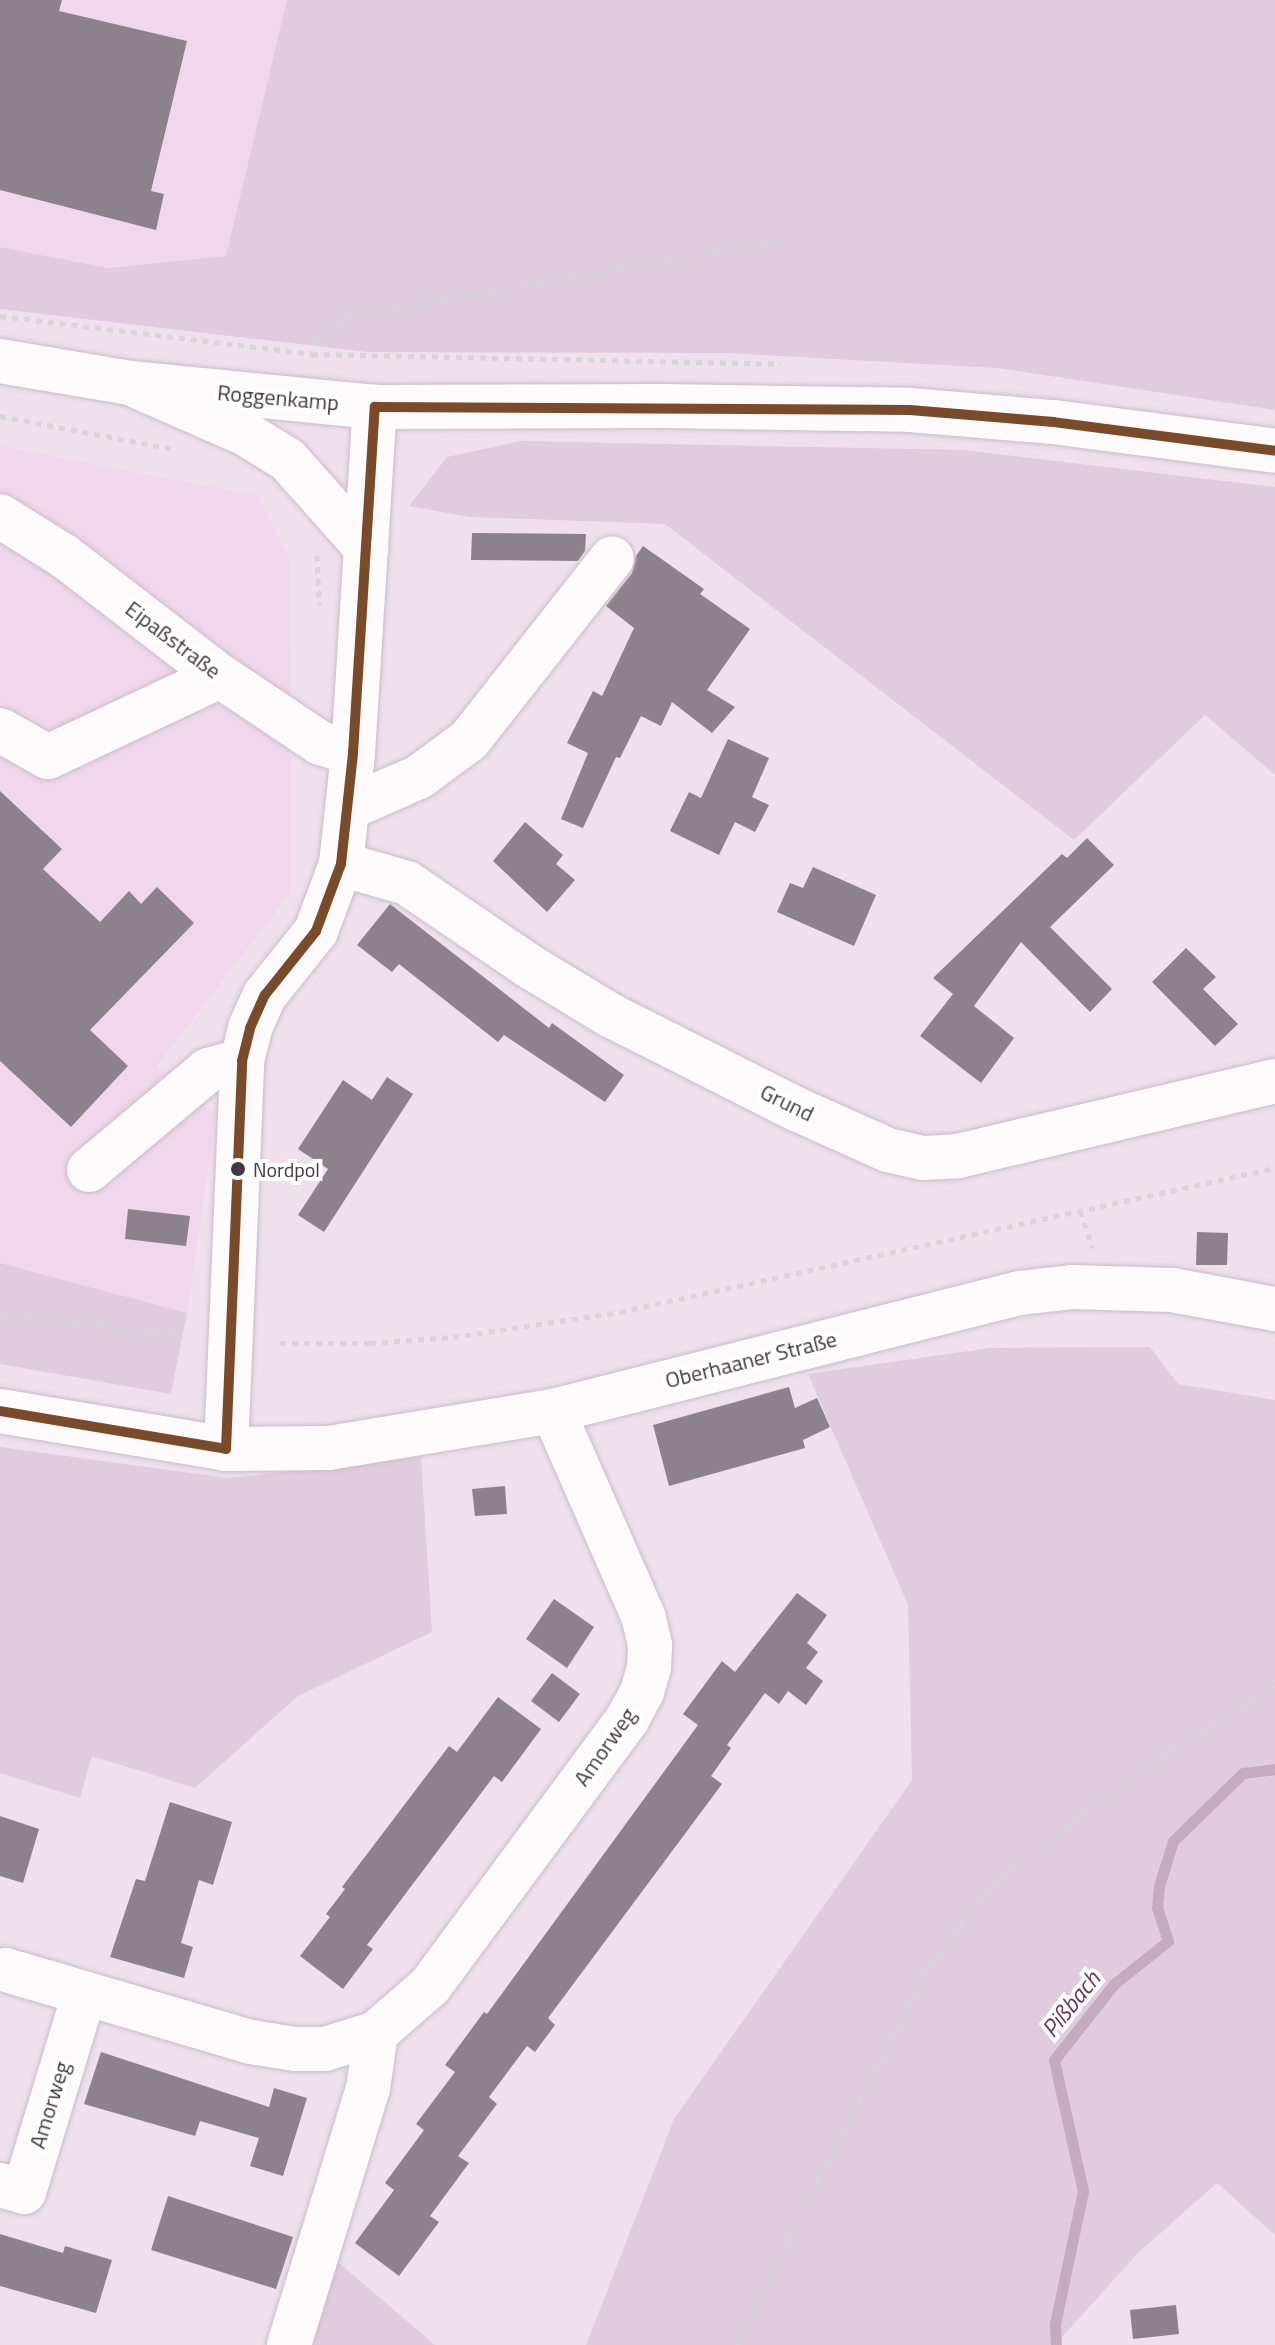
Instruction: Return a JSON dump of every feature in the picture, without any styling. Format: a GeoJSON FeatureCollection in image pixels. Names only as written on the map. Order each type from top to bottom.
{"type":"FeatureCollection","features":[{"type":"Feature","properties":{"kind":"street","name":"Roggenkamp"},"geometry":{"type":"LineString","coordinates":[[0,361],[130,383],[375,407],[664,406],[910,410],[1068,423],[1275,451]]}},
{"type":"Feature","properties":{"kind":"street"},"geometry":{"type":"LineString","coordinates":[[130,383],[246,434],[288,460],[366,548]]}},
{"type":"Feature","properties":{"kind":"street"},"geometry":{"type":"LineString","coordinates":[[0,1411],[226,1449],[242,1061],[250,1028],[265,995],[316,931],[341,864],[353,753],[375,407]]}},
{"type":"Feature","properties":{"kind":"street","name":"Eipaßstraße"},"geometry":{"type":"LineString","coordinates":[[0,516],[64,556],[220,676],[320,743],[353,753]]}},
{"type":"Feature","properties":{"kind":"street"},"geometry":{"type":"LineString","coordinates":[[348,808],[419,777],[469,740],[612,558]]}},
{"type":"Feature","properties":{"kind":"street"},"geometry":{"type":"LineString","coordinates":[[0,730],[48,757],[220,676]]}},
{"type":"Feature","properties":{"kind":"street","name":"Grund"},"geometry":{"type":"LineString","coordinates":[[341,864],[407,883],[529,966],[610,1015],[794,1108],[888,1150],[923,1158],[958,1156],[1275,1081]]}},
{"type":"Feature","properties":{"kind":"street"},"geometry":{"type":"LineString","coordinates":[[89,1170],[208,1070],[242,1061]]}},
{"type":"Feature","properties":{"kind":"street","name":"Oberhaaner Straße"},"geometry":{"type":"LineString","coordinates":[[226,1449],[329,1448],[553,1411],[1020,1293],[1072,1287],[1172,1290],[1275,1309]]}},
{"type":"Feature","properties":{"kind":"street","name":"Amorweg"},"geometry":{"type":"LineString","coordinates":[[6,1970],[251,2042],[295,2049],[325,2049],[376,2033],[430,1986],[627,1720],[646,1679],[650,1645],[644,1618],[553,1411]]}},
{"type":"Feature","properties":{"kind":"street","name":"Amorweg"},"geometry":{"type":"LineString","coordinates":[[0,2185],[24,2192],[84,1994]]}},
{"type":"Feature","properties":{"kind":"street"},"geometry":{"type":"LineString","coordinates":[[289,2345],[368,2089],[376,2033]]}},
{"type":"Feature","properties":{"kind":"path"},"geometry":{"type":"LineString","coordinates":[[312,354],[317,337],[346,317],[793,237]]}},
{"type":"Feature","properties":{"kind":"path"},"geometry":{"type":"LineString","coordinates":[[0,416],[180,450]]}},
{"type":"Feature","properties":{"kind":"path"},"geometry":{"type":"LineString","coordinates":[[280,1343],[370,1343],[453,1337],[620,1312],[1275,1168]]}},
{"type":"Feature","properties":{"kind":"path"},"geometry":{"type":"LineString","coordinates":[[0,1315],[178,1334]]}},
{"type":"Feature","properties":{"kind":"path"},"geometry":{"type":"LineString","coordinates":[[737,2345],[819,2177],[931,1965],[977,1902],[1016,1864],[1160,1758],[1275,1686]]}},
{"type":"Feature","properties":{"kind":"shaded area"},"geometry":{"type":"Polygon","coordinates":[[[0,0],[287,0],[226,256],[105,267],[0,247],[0,0]]]}},
{"type":"Feature","properties":{"kind":"shaded area"},"geometry":{"type":"Polygon","coordinates":[[[287,0],[1275,0],[1275,410],[997,368],[727,353],[368,352],[0,309],[0,247],[108,268],[226,256],[287,0]]]}},
{"type":"Feature","properties":{"kind":"shaded area"},"geometry":{"type":"Polygon","coordinates":[[[521,441],[964,450],[1275,487],[1275,775],[1205,715],[1074,840],[665,524],[470,517],[409,506],[447,457],[521,441]]]}},
{"type":"Feature","properties":{"kind":"shaded area"},"geometry":{"type":"Polygon","coordinates":[[[0,446],[258,496],[290,561],[291,892],[156,1067],[216,1114],[187,1313],[0,1263],[0,446]]]}},
{"type":"Feature","properties":{"kind":"shaded area"},"geometry":{"type":"Polygon","coordinates":[[[0,1263],[187,1313],[171,1394],[0,1364],[0,1263]]]}},
{"type":"Feature","properties":{"kind":"shaded area"},"geometry":{"type":"Polygon","coordinates":[[[1150,1347],[1178,1384],[1275,1400],[1275,2235],[1217,2183],[1137,2254],[1055,2345],[586,2345],[674,2119],[912,1780],[908,1605],[808,1374],[990,1348],[1150,1347]]]}},
{"type":"Feature","properties":{"kind":"shaded area"},"geometry":{"type":"Polygon","coordinates":[[[0,1447],[228,1478],[421,1457],[432,1632],[298,1696],[195,1788],[92,1756],[80,1798],[0,1773],[0,1447]]]}},
{"type":"Feature","properties":{"kind":"shaded area"},"geometry":{"type":"Polygon","coordinates":[[[332,2257],[435,2345],[281,2345],[332,2257]]]}},
{"type":"Feature","properties":{"kind":"building"},"geometry":{"type":"Polygon","coordinates":[[[0,0],[62,0],[59,11],[187,41],[151,191],[164,194],[156,230],[0,190],[0,0]]]}},
{"type":"Feature","properties":{"kind":"building"},"geometry":{"type":"Polygon","coordinates":[[[472,533],[586,534],[585,551],[578,561],[471,560],[472,533]]]}},
{"type":"Feature","properties":{"kind":"building"},"geometry":{"type":"Polygon","coordinates":[[[643,546],[704,589],[700,594],[750,629],[707,690],[735,707],[712,733],[672,702],[661,726],[641,716],[620,758],[616,757],[583,828],[561,819],[588,753],[567,743],[593,691],[602,696],[634,628],[606,606],[632,573],[636,556],[643,546]]]}},
{"type":"Feature","properties":{"kind":"building"},"geometry":{"type":"Polygon","coordinates":[[[728,739],[769,758],[752,797],[769,805],[755,832],[735,822],[719,855],[670,831],[689,792],[701,798],[728,739]]]}},
{"type":"Feature","properties":{"kind":"building"},"geometry":{"type":"Polygon","coordinates":[[[0,791],[62,849],[43,869],[100,922],[129,891],[141,904],[157,887],[194,923],[90,1030],[128,1066],[71,1127],[0,1061],[0,791]]]}},
{"type":"Feature","properties":{"kind":"building"},"geometry":{"type":"Polygon","coordinates":[[[525,822],[563,855],[556,864],[575,880],[547,912],[493,861],[525,822]]]}},
{"type":"Feature","properties":{"kind":"building"},"geometry":{"type":"Polygon","coordinates":[[[1087,838],[1114,865],[1050,927],[1112,989],[1090,1012],[1021,942],[974,1006],[1014,1038],[981,1083],[920,1036],[953,994],[933,978],[1062,854],[1067,858],[1087,838]]]}},
{"type":"Feature","properties":{"kind":"building"},"geometry":{"type":"Polygon","coordinates":[[[813,867],[876,895],[854,946],[777,912],[790,883],[803,888],[813,867]]]}},
{"type":"Feature","properties":{"kind":"building"},"geometry":{"type":"Polygon","coordinates":[[[390,904],[549,1028],[552,1023],[624,1075],[605,1102],[504,1035],[498,1042],[399,964],[392,972],[357,945],[390,904]]]}},
{"type":"Feature","properties":{"kind":"building"},"geometry":{"type":"Polygon","coordinates":[[[1186,948],[1216,977],[1203,989],[1238,1024],[1215,1046],[1152,982],[1186,948]]]}},
{"type":"Feature","properties":{"kind":"building"},"geometry":{"type":"Polygon","coordinates":[[[387,1077],[413,1094],[324,1232],[298,1215],[328,1169],[298,1149],[343,1080],[372,1100],[387,1077]]]}},
{"type":"Feature","properties":{"kind":"building"},"geometry":{"type":"Polygon","coordinates":[[[128,1209],[190,1216],[186,1246],[125,1239],[128,1209]]]}},
{"type":"Feature","properties":{"kind":"building"},"geometry":{"type":"Polygon","coordinates":[[[1197,1232],[1228,1233],[1227,1265],[1196,1265],[1197,1232]]]}},
{"type":"Feature","properties":{"kind":"building"},"geometry":{"type":"Polygon","coordinates":[[[789,1387],[795,1408],[817,1398],[830,1427],[803,1440],[805,1448],[669,1486],[653,1425],[789,1387]]]}},
{"type":"Feature","properties":{"kind":"building"},"geometry":{"type":"Polygon","coordinates":[[[505,1486],[507,1514],[475,1516],[472,1489],[505,1486]]]}},
{"type":"Feature","properties":{"kind":"building"},"geometry":{"type":"Polygon","coordinates":[[[797,1593],[827,1615],[807,1643],[818,1652],[806,1668],[823,1681],[806,1705],[788,1691],[779,1704],[765,1693],[727,1745],[731,1748],[711,1776],[722,1784],[548,2018],[555,2025],[535,2052],[527,2046],[489,2097],[497,2104],[458,2156],[469,2163],[430,2216],[439,2222],[399,2276],[355,2243],[394,2190],[385,2183],[424,2130],[416,2124],[455,2072],[445,2065],[484,2012],[487,2014],[698,1725],[683,1714],[722,1661],[735,1672],[797,1593]]]}},
{"type":"Feature","properties":{"kind":"building"},"geometry":{"type":"Polygon","coordinates":[[[554,1599],[594,1627],[567,1668],[526,1639],[554,1599]]]}},
{"type":"Feature","properties":{"kind":"building"},"geometry":{"type":"Polygon","coordinates":[[[552,1673],[580,1694],[559,1722],[531,1701],[552,1673]]]}},
{"type":"Feature","properties":{"kind":"building"},"geometry":{"type":"Polygon","coordinates":[[[498,1697],[541,1729],[502,1782],[494,1776],[367,1945],[373,1949],[343,1989],[300,1956],[330,1917],[326,1914],[345,1889],[342,1887],[449,1746],[457,1752],[498,1697]]]}},
{"type":"Feature","properties":{"kind":"building"},"geometry":{"type":"Polygon","coordinates":[[[170,1802],[232,1822],[213,1885],[199,1880],[181,1943],[193,1947],[184,1978],[110,1957],[136,1879],[145,1881],[170,1802]]]}},
{"type":"Feature","properties":{"kind":"building"},"geometry":{"type":"Polygon","coordinates":[[[0,1816],[39,1829],[23,1883],[0,1876],[0,1816]]]}},
{"type":"Feature","properties":{"kind":"building"},"geometry":{"type":"Polygon","coordinates":[[[101,2052],[269,2107],[274,2088],[307,2098],[283,2176],[250,2166],[259,2138],[200,2121],[195,2136],[84,2104],[101,2052]]]}},
{"type":"Feature","properties":{"kind":"building"},"geometry":{"type":"Polygon","coordinates":[[[168,2196],[293,2237],[276,2289],[151,2250],[168,2196]]]}},
{"type":"Feature","properties":{"kind":"building"},"geometry":{"type":"Polygon","coordinates":[[[0,2234],[63,2253],[65,2246],[112,2260],[96,2313],[0,2286],[0,2234]]]}},
{"type":"Feature","properties":{"kind":"building"},"geometry":{"type":"Polygon","coordinates":[[[1176,2305],[1179,2334],[1133,2339],[1130,2310],[1176,2305]]]}},
{"type":"Feature","properties":{"kind":"waterway","name":"Pißbach"},"geometry":{"type":"LineString","coordinates":[[1056,2345],[1055,2324],[1083,2191],[1054,2060],[1114,1984],[1168,1941],[1157,1908],[1159,1886],[1173,1841],[1243,1773],[1275,1769]]}},
{"type":"Feature","properties":{"kind":"transit line"},"geometry":{"type":"LineString","coordinates":[[375,407],[910,410],[1053,422],[1275,451]]}},
{"type":"Feature","properties":{"kind":"transit line"},"geometry":{"type":"LineString","coordinates":[[226,1449],[242,1061],[250,1028],[265,995],[316,931],[341,864],[353,753],[375,407]]}},
{"type":"Feature","properties":{"kind":"transit line"},"geometry":{"type":"LineString","coordinates":[[0,1411],[226,1449]]}},
{"type":"Feature","properties":{"kind":"place","name":"Nordpol"},"geometry":{"type":"Point","coordinates":[238,1169]}}]}
